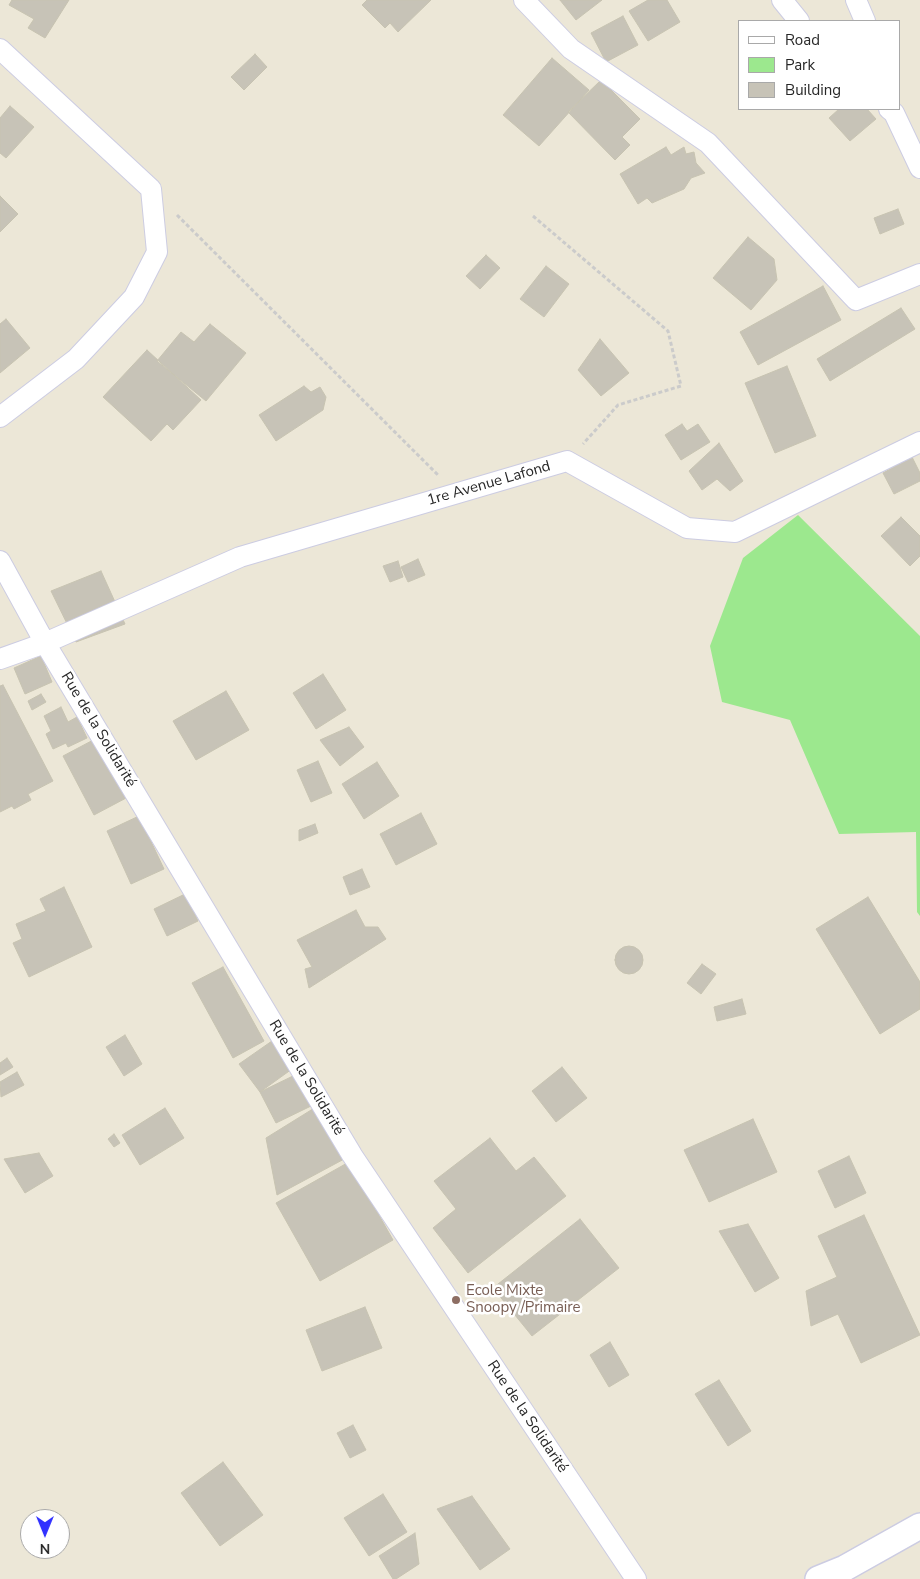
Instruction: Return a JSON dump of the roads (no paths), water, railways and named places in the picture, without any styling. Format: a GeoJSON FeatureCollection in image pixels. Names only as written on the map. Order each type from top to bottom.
{"type":"FeatureCollection","features":[{"type":"Feature","properties":{"kind":"street"},"geometry":{"type":"LineString","coordinates":[[524,0],[571,49],[708,143],[856,300],[920,274]]}},
{"type":"Feature","properties":{"kind":"street"},"geometry":{"type":"LineString","coordinates":[[782,0],[798,20]]}},
{"type":"Feature","properties":{"kind":"street"},"geometry":{"type":"LineString","coordinates":[[856,0],[865,20]]}},
{"type":"Feature","properties":{"kind":"street"},"geometry":{"type":"LineString","coordinates":[[0,49],[151,189],[157,252],[134,297],[76,359],[0,417]]}},
{"type":"Feature","properties":{"kind":"street"},"geometry":{"type":"LineString","coordinates":[[892,110],[920,168]]}},
{"type":"Feature","properties":{"kind":"street","name":"1re Avenue Lafond"},"geometry":{"type":"LineString","coordinates":[[0,659],[45,643],[240,557],[567,461],[686,528],[735,532],[920,442]]}},
{"type":"Feature","properties":{"kind":"street","name":"Rue de la Solidarité"},"geometry":{"type":"LineString","coordinates":[[0,561],[45,643],[352,1155],[636,1579]]}},
{"type":"Feature","properties":{"kind":"street"},"geometry":{"type":"LineString","coordinates":[[818,1579],[845,1568],[920,1526]]}},
{"type":"Feature","properties":{"kind":"place","name":"Ecole Mixte Snoopy /Primaire"},"geometry":{"type":"Point","coordinates":[456,1300]}}]}
